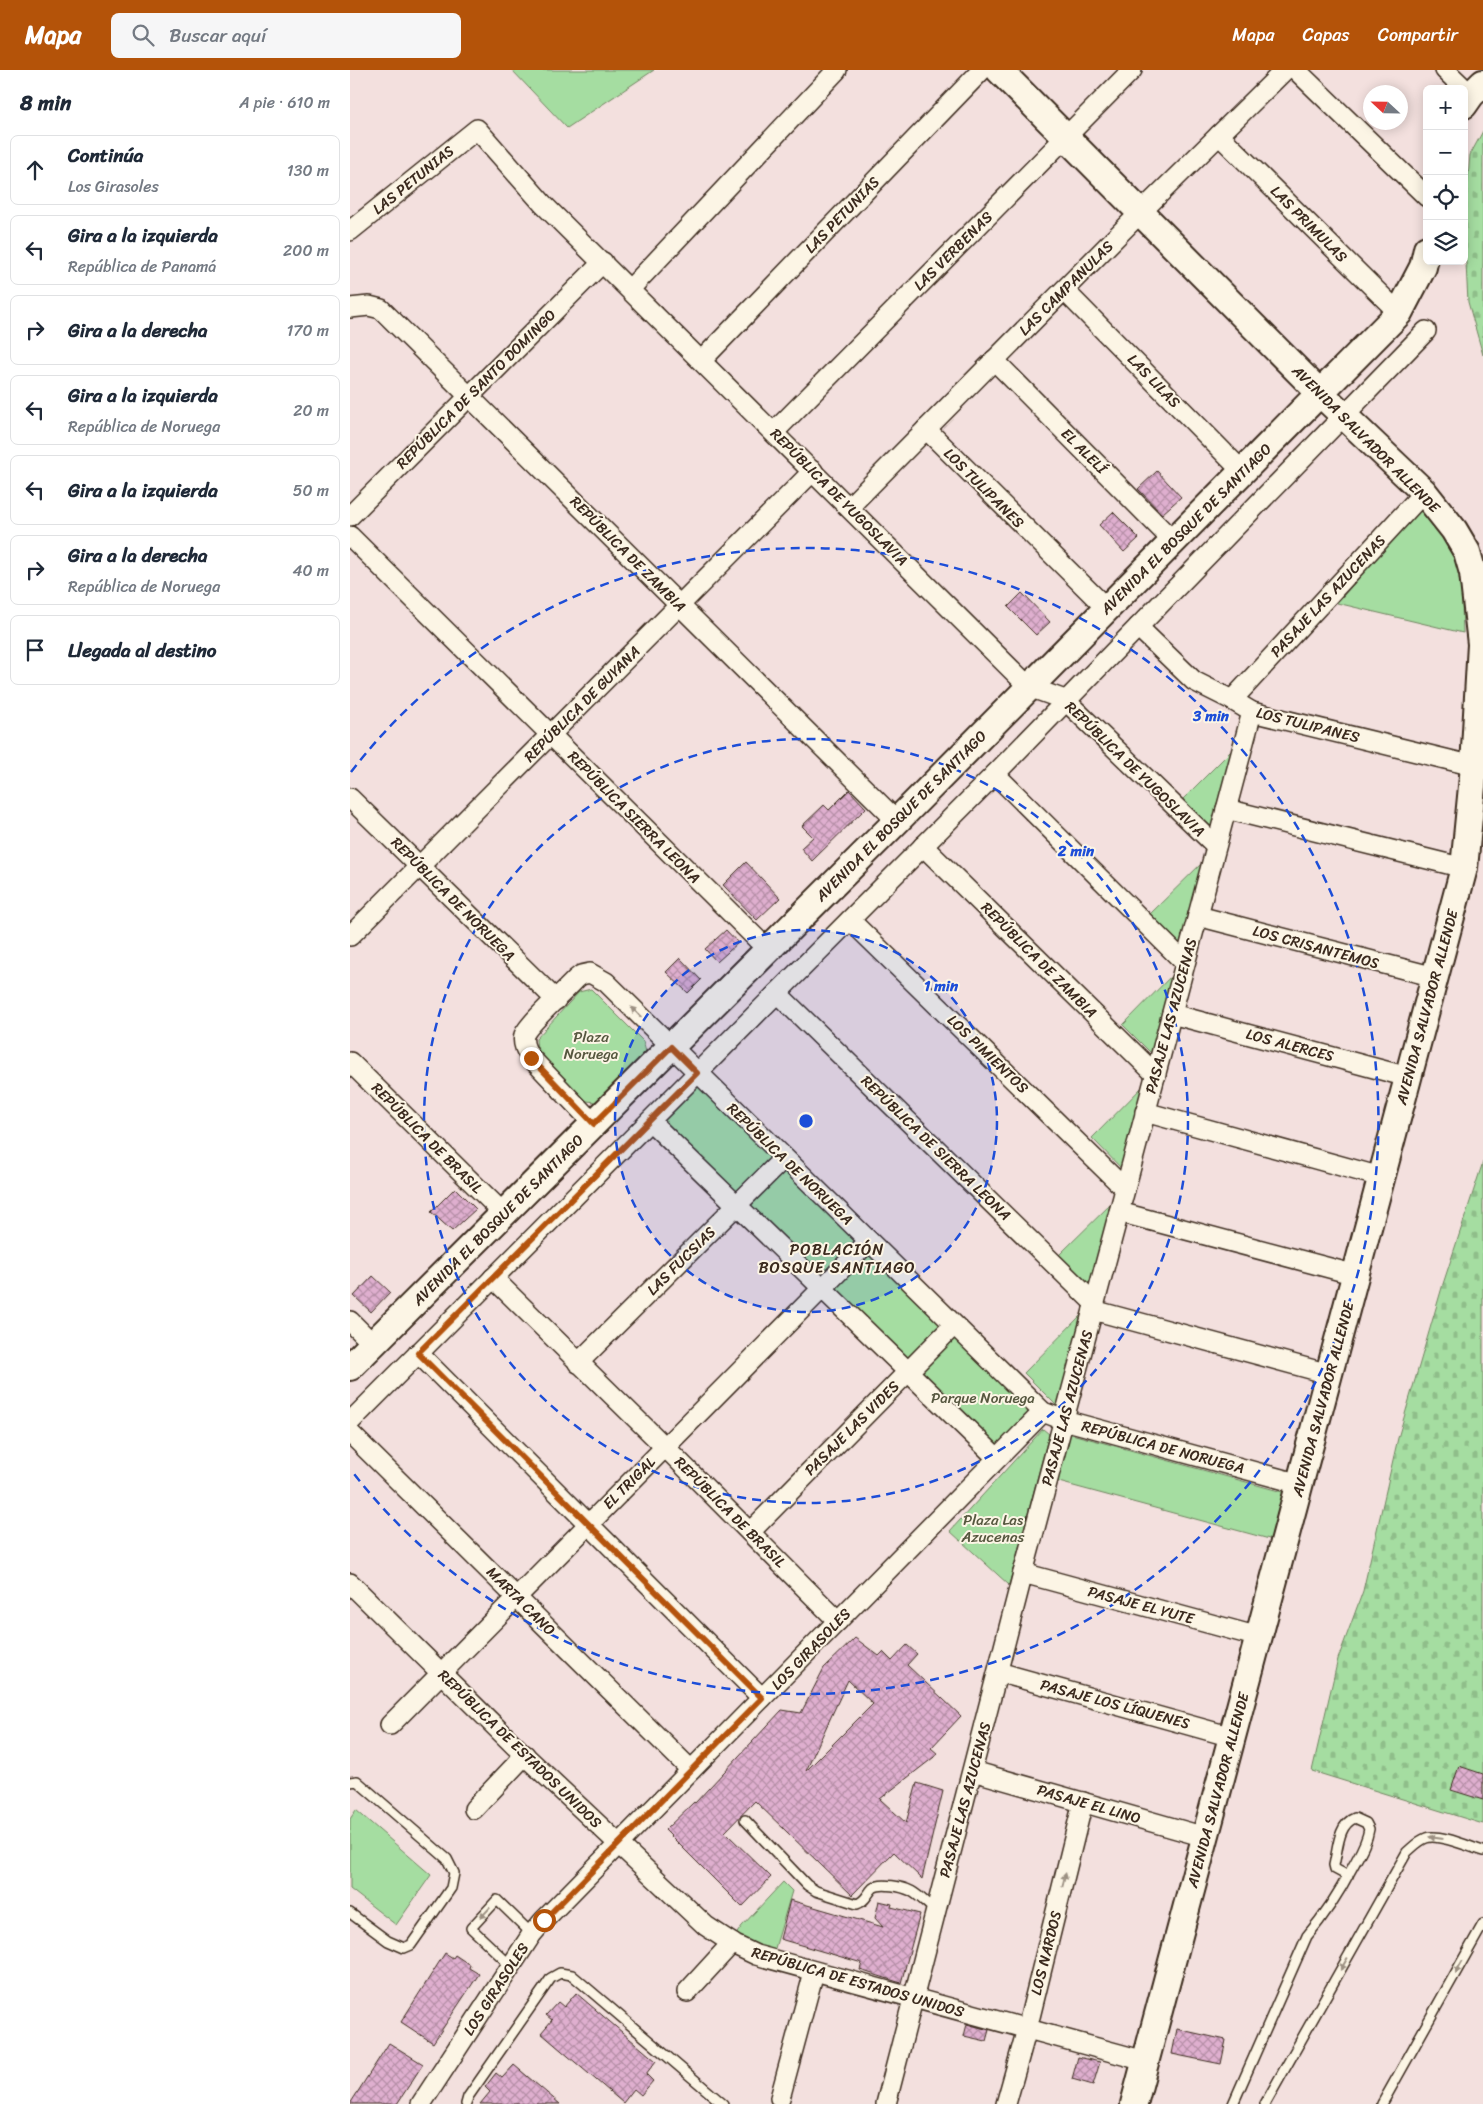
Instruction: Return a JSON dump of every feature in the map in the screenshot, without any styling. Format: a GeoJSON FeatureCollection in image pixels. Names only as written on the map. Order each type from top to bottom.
{"type":"FeatureCollection","features":[{"type":"Feature","properties":{"kind":"street"},"geometry":{"type":"LineString","coordinates":[[630,289],[836,70]]}},
{"type":"Feature","properties":{"kind":"street","name":"LAS PETUNIAS"},"geometry":{"type":"LineString","coordinates":[[702,360],[982,70]]}},
{"type":"Feature","properties":{"kind":"street","name":"AVENIDA SALVADOR ALLENDE"},"geometry":{"type":"LineString","coordinates":[[999,70],[1343,416],[1424,492],[1454,530],[1467,552],[1473,573],[1481,644],[1474,766],[1464,868],[1135,2104]]}},
{"type":"Feature","properties":{"kind":"street","name":"LAS VERBENAS"},"geometry":{"type":"LineString","coordinates":[[774,432],[1132,70]]}},
{"type":"Feature","properties":{"kind":"street","name":"LAS CAMPANULAS"},"geometry":{"type":"LineString","coordinates":[[849,507],[1140,213],[1285,70]]}},
{"type":"Feature","properties":{"kind":"street"},"geometry":{"type":"LineString","coordinates":[[1296,70],[1423,193]]}},
{"type":"Feature","properties":{"kind":"street"},"geometry":{"type":"LineString","coordinates":[[1445,70],[1473,94]]}},
{"type":"Feature","properties":{"kind":"street","name":"REPÚBLICA DE YUGOSLAVIA"},"geometry":{"type":"LineString","coordinates":[[477,129],[543,204],[1029,686],[1065,700],[1216,846]]}},
{"type":"Feature","properties":{"kind":"street","name":"LAS PETUNIAS"},"geometry":{"type":"LineString","coordinates":[[350,231],[477,129]]}},
{"type":"Feature","properties":{"kind":"street","name":"LAS PRIMULAS"},"geometry":{"type":"LineString","coordinates":[[1219,135],[1399,314]]}},
{"type":"Feature","properties":{"kind":"street","name":"REPÚBLICA DE SANTO DOMINGO"},"geometry":{"type":"LineString","coordinates":[[350,516],[603,262]]}},
{"type":"Feature","properties":{"kind":"street","name":"AVENIDA EL BOSQUE DE SANTIAGO"},"geometry":{"type":"LineString","coordinates":[[350,1367],[897,821],[1243,472],[1319,392],[1399,314],[1423,265]]}},
{"type":"Feature","properties":{"kind":"street","name":"LAS LILAS"},"geometry":{"type":"LineString","coordinates":[[1064,290],[1243,472]]}},
{"type":"Feature","properties":{"kind":"street","name":"REPÚBLICA DE ZAMBIA"},"geometry":{"type":"LineString","coordinates":[[350,308],[369,306],[382,309],[897,821]]}},
{"type":"Feature","properties":{"kind":"street"},"geometry":{"type":"LineString","coordinates":[[350,1422],[995,774],[1426,331]]}},
{"type":"Feature","properties":{"kind":"street","name":"EL ALELÍ"},"geometry":{"type":"LineString","coordinates":[[994,360],[1174,542]]}},
{"type":"Feature","properties":{"kind":"street","name":"LOS TULIPANES"},"geometry":{"type":"LineString","coordinates":[[926,429],[1107,609]]}},
{"type":"Feature","properties":{"kind":"street","name":"REPÚBLICA DE GUYANA"},"geometry":{"type":"LineString","coordinates":[[350,936],[813,471]]}},
{"type":"Feature","properties":{"kind":"street","name":"PASAJE LAS AZUCENAS"},"geometry":{"type":"LineString","coordinates":[[1232,700],[1424,492]]}},
{"type":"Feature","properties":{"kind":"street","name":"REPÚBLICA SIERRA LEONA"},"geometry":{"type":"LineString","coordinates":[[350,536],[768,950]]}},
{"type":"Feature","properties":{"kind":"street","name":"LOS TULIPANES"},"geometry":{"type":"LineString","coordinates":[[1138,627],[1194,681],[1252,712],[1474,766]]}},
{"type":"Feature","properties":{"kind":"street","name":"PASAJE LAS AZUCENAS"},"geometry":{"type":"LineString","coordinates":[[886,2104],[1023,1573],[1252,712]]}},
{"type":"Feature","properties":{"kind":"street"},"geometry":{"type":"LineString","coordinates":[[995,774],[1185,963]]}},
{"type":"Feature","properties":{"kind":"street","name":"REPÚBLICA DE NORUEGA"},"geometry":{"type":"LineString","coordinates":[[350,798],[556,1000]]}},
{"type":"Feature","properties":{"kind":"street"},"geometry":{"type":"LineString","coordinates":[[1226,809],[1464,868]]}},
{"type":"Feature","properties":{"kind":"street","name":"REPÚBLICA DE ZAMBIA"},"geometry":{"type":"LineString","coordinates":[[923,846],[1156,1075]]}},
{"type":"Feature","properties":{"kind":"street","name":"LOS CRISANTEMOS"},"geometry":{"type":"LineString","coordinates":[[1198,916],[1435,978]]}},
{"type":"Feature","properties":{"kind":"street","name":"LOS PIMIENTOS"},"geometry":{"type":"LineString","coordinates":[[850,920],[1125,1189]]}},
{"type":"Feature","properties":{"kind":"street","name":"REPÚBLICA DE NORUEGA"},"geometry":{"type":"LineString","coordinates":[[594,1124],[531,1058],[525,1048],[524,1038],[526,1032],[556,1000],[581,976],[590,973],[606,982],[1043,1412],[1064,1420],[1300,1484]]}},
{"type":"Feature","properties":{"kind":"street","name":"REPÚBLICA DE SIERRA LEONA"},"geometry":{"type":"LineString","coordinates":[[777,993],[1094,1307],[1329,1374]]}},
{"type":"Feature","properties":{"kind":"street","name":"LOS ALERCES"},"geometry":{"type":"LineString","coordinates":[[1172,1014],[1408,1077]]}},
{"type":"Feature","properties":{"kind":"street","name":"REPÚBLICA DE BRASIL"},"geometry":{"type":"LineString","coordinates":[[350,1062],[504,1214]]}},
{"type":"Feature","properties":{"kind":"street"},"geometry":{"type":"LineString","coordinates":[[1146,1112],[1381,1176]]}},
{"type":"Feature","properties":{"kind":"street"},"geometry":{"type":"LineString","coordinates":[[650,1121],[997,1458]]}},
{"type":"Feature","properties":{"kind":"street","name":"LAS FUCSIAS"},"geometry":{"type":"LineString","coordinates":[[578,1364],[784,1158]]}},
{"type":"Feature","properties":{"kind":"street"},"geometry":{"type":"LineString","coordinates":[[1119,1212],[1356,1275]]}},
{"type":"Feature","properties":{"kind":"street","name":"EL TRIGAL"},"geometry":{"type":"LineString","coordinates":[[390,1725],[869,1241]]}},
{"type":"Feature","properties":{"kind":"street","name":"REPÚBLICA DE BRASIL"},"geometry":{"type":"LineString","coordinates":[[493,1278],[838,1621]]}},
{"type":"Feature","properties":{"kind":"street"},"geometry":{"type":"LineString","coordinates":[[350,1322],[373,1344]]}},
{"type":"Feature","properties":{"kind":"street","name":"PASAJE LAS VIDES"},"geometry":{"type":"LineString","coordinates":[[750,1532],[954,1325]]}},
{"type":"Feature","properties":{"kind":"street"},"geometry":{"type":"LineString","coordinates":[[418,1353],[762,1698]]}},
{"type":"Feature","properties":{"kind":"street","name":"LOS GIRASOLES"},"geometry":{"type":"LineString","coordinates":[[421,2104],[532,1934],[1043,1412]]}},
{"type":"Feature","properties":{"kind":"street","name":"MARTA CANO"},"geometry":{"type":"LineString","coordinates":[[350,1433],[692,1770]]}},
{"type":"Feature","properties":{"kind":"street","name":"PASAJE EL YUTE"},"geometry":{"type":"LineString","coordinates":[[1023,1573],[1259,1637]]}},
{"type":"Feature","properties":{"kind":"street","name":"REPÚBLICA DE ESTADOS UNIDOS"},"geometry":{"type":"LineString","coordinates":[[350,1583],[525,1755],[706,1926],[732,1943],[756,1955],[814,1972],[1146,2061]]}},
{"type":"Feature","properties":{"kind":"street","name":"PASAJE LOS LÍQUENES"},"geometry":{"type":"LineString","coordinates":[[998,1672],[1232,1737]]}},
{"type":"Feature","properties":{"kind":"street"},"geometry":{"type":"LineString","coordinates":[[474,1809],[525,1755]]}},
{"type":"Feature","properties":{"kind":"street","name":"PASAJE EL LINO"},"geometry":{"type":"LineString","coordinates":[[972,1771],[1205,1837]]}},
{"type":"Feature","properties":{"kind":"street","name":"LOS NARDOS"},"geometry":{"type":"LineString","coordinates":[[1006,2104],[1027,2029],[1084,1802]]}},
{"type":"Feature","properties":{"kind":"street"},"geometry":{"type":"LineString","coordinates":[[687,1992],[732,1943]]}},
{"type":"Feature","properties":{"kind":"street"},"geometry":{"type":"LineString","coordinates":[[780,2098],[814,1972]]}},
{"type":"Feature","properties":{"kind":"lane"},"geometry":{"type":"LineString","coordinates":[[350,1782],[357,1781],[447,1859],[454,1873],[451,1888],[410,1945],[404,1948],[388,1941],[350,1913]]}},
{"type":"Feature","properties":{"kind":"lane"},"geometry":{"type":"LineString","coordinates":[[1233,2104],[1307,1936],[1325,1915],[1348,1876],[1367,1840],[1370,1829],[1366,1822],[1355,1818],[1348,1820],[1343,1828],[1334,1865],[1335,1869],[1348,1876]]}},
{"type":"Feature","properties":{"kind":"lane"},"geometry":{"type":"LineString","coordinates":[[745,1820],[807,1885],[816,1891],[857,1904],[863,1902],[873,1889],[879,1886],[900,1888],[912,1892],[936,1911]]}},
{"type":"Feature","properties":{"kind":"lane"},"geometry":{"type":"LineString","coordinates":[[1265,2104],[1408,1852],[1417,1843],[1428,1837],[1438,1838],[1483,1852]]}},
{"type":"Feature","properties":{"kind":"lane"},"geometry":{"type":"LineString","coordinates":[[511,1966],[471,1928],[496,1900],[532,1934]]}},
{"type":"Feature","properties":{"kind":"lane"},"geometry":{"type":"LineString","coordinates":[[1382,2104],[1483,1924]]}},
{"type":"Feature","properties":{"kind":"lane"},"geometry":{"type":"LineString","coordinates":[[466,2104],[468,2097],[551,1978],[560,1973],[572,1975],[723,2104]]}},
{"type":"Feature","properties":{"kind":"green space"},"geometry":{"type":"Polygon","coordinates":[[[512,70],[654,70],[567,128],[512,70]]]}},
{"type":"Feature","properties":{"kind":"green space"},"geometry":{"type":"Polygon","coordinates":[[[1483,131],[1483,355],[1468,302],[1466,265],[1468,265],[1468,178],[1470,155],[1483,131]]]}},
{"type":"Feature","properties":{"kind":"green space"},"geometry":{"type":"Polygon","coordinates":[[[1421,507],[1456,552],[1461,575],[1463,633],[1337,603],[1421,507]]]}},
{"type":"Feature","properties":{"kind":"green space"},"geometry":{"type":"Polygon","coordinates":[[[1238,744],[1214,835],[1181,801],[1238,744]]]}},
{"type":"Feature","properties":{"kind":"green space"},"geometry":{"type":"Polygon","coordinates":[[[1207,858],[1183,949],[1149,915],[1207,858]]]}},
{"type":"Feature","properties":{"kind":"green space"},"geometry":{"type":"Polygon","coordinates":[[[1180,967],[1157,1059],[1123,1025],[1180,967]]]}},
{"type":"Feature","properties":{"kind":"green space","name":"Plaza Noruega"},"geometry":{"type":"Polygon","coordinates":[[[591,989],[643,1041],[646,1052],[596,1102],[587,1101],[537,1051],[536,1039],[579,992],[591,989]]]}},
{"type":"Feature","properties":{"kind":"green space"},"geometry":{"type":"Polygon","coordinates":[[[1149,1080],[1125,1172],[1092,1138],[1149,1080]]]}},
{"type":"Feature","properties":{"kind":"green space","name":"Parque Noruega"},"geometry":{"type":"Polygon","coordinates":[[[700,1083],[1037,1411],[996,1451],[660,1124],[700,1083]]]}},
{"type":"Feature","properties":{"kind":"green space"},"geometry":{"type":"Polygon","coordinates":[[[1483,1162],[1483,1824],[1312,1771],[1338,1659],[1363,1591],[1398,1438],[1443,1284],[1483,1162]]]}},
{"type":"Feature","properties":{"kind":"green space"},"geometry":{"type":"Polygon","coordinates":[[[1117,1198],[1093,1289],[1059,1255],[1117,1198]]]}},
{"type":"Feature","properties":{"kind":"green space"},"geometry":{"type":"Polygon","coordinates":[[[1081,1315],[1058,1407],[1024,1373],[1081,1315]]]}},
{"type":"Feature","properties":{"kind":"green space","name":"Plaza Las Azucenas"},"geometry":{"type":"Polygon","coordinates":[[[1043,1429],[1049,1434],[1009,1585],[950,1531],[1043,1429]]]}},
{"type":"Feature","properties":{"kind":"green space"},"geometry":{"type":"Polygon","coordinates":[[[1068,1433],[1286,1493],[1273,1540],[1055,1481],[1068,1433]]]}},
{"type":"Feature","properties":{"kind":"green space"},"geometry":{"type":"Polygon","coordinates":[[[356,1810],[431,1875],[396,1925],[350,1889],[350,1819],[356,1810]]]}},
{"type":"Feature","properties":{"kind":"green space"},"geometry":{"type":"Polygon","coordinates":[[[783,1882],[792,1891],[773,1955],[735,1936],[783,1882]]]}},
{"type":"Feature","properties":{"kind":"building"},"geometry":{"type":"Polygon","coordinates":[[[1157,471],[1181,497],[1162,514],[1138,489],[1157,471]]]}},
{"type":"Feature","properties":{"kind":"building"},"geometry":{"type":"Polygon","coordinates":[[[1113,512],[1139,538],[1124,552],[1099,525],[1113,512]]]}},
{"type":"Feature","properties":{"kind":"building"},"geometry":{"type":"Polygon","coordinates":[[[1022,593],[1050,622],[1036,635],[1008,607],[1022,593]]]}},
{"type":"Feature","properties":{"kind":"building"},"geometry":{"type":"Polygon","coordinates":[[[849,790],[866,808],[812,861],[801,848],[813,837],[802,826],[824,805],[829,810],[849,790]]]}},
{"type":"Feature","properties":{"kind":"building"},"geometry":{"type":"Polygon","coordinates":[[[746,862],[780,898],[757,920],[723,885],[746,862]]]}},
{"type":"Feature","properties":{"kind":"building"},"geometry":{"type":"Polygon","coordinates":[[[726,930],[738,943],[717,962],[705,949],[726,930]]]}},
{"type":"Feature","properties":{"kind":"building"},"geometry":{"type":"Polygon","coordinates":[[[680,958],[701,980],[688,993],[666,972],[680,958]]]}},
{"type":"Feature","properties":{"kind":"building"},"geometry":{"type":"Polygon","coordinates":[[[455,1188],[476,1209],[452,1231],[431,1212],[455,1188]]]}},
{"type":"Feature","properties":{"kind":"building"},"geometry":{"type":"Polygon","coordinates":[[[373,1276],[390,1292],[371,1312],[354,1296],[373,1276]]]}},
{"type":"Feature","properties":{"kind":"building"},"geometry":{"type":"Polygon","coordinates":[[[855,1638],[879,1656],[883,1652],[892,1661],[907,1645],[917,1654],[907,1665],[961,1716],[931,1748],[938,1754],[880,1799],[906,1823],[917,1783],[943,1791],[922,1879],[894,1852],[852,1895],[755,1801],[725,1832],[771,1877],[742,1907],[665,1830],[695,1803],[782,1710],[801,1713],[824,1668],[855,1638]],[[848,1680],[806,1771],[873,1704],[848,1680]]]}},
{"type":"Feature","properties":{"kind":"building"},"geometry":{"type":"Polygon","coordinates":[[[1459,1766],[1483,1774],[1483,1800],[1451,1790],[1459,1766]]]}},
{"type":"Feature","properties":{"kind":"building"},"geometry":{"type":"Polygon","coordinates":[[[790,1900],[883,1927],[875,1918],[879,1901],[892,1904],[891,1907],[920,1914],[901,1983],[860,1970],[862,1963],[780,1939],[790,1900]]]}},
{"type":"Feature","properties":{"kind":"building"},"geometry":{"type":"Polygon","coordinates":[[[445,1953],[453,1958],[455,1955],[470,1965],[469,1968],[479,1974],[433,2043],[401,2022],[445,1953]]]}},
{"type":"Feature","properties":{"kind":"building"},"geometry":{"type":"Polygon","coordinates":[[[576,1993],[656,2061],[646,2074],[653,2081],[641,2095],[634,2089],[623,2103],[541,2033],[552,2020],[546,2015],[558,2002],[564,2007],[576,1993]]]}},
{"type":"Feature","properties":{"kind":"building"},"geometry":{"type":"Polygon","coordinates":[[[967,2024],[989,2030],[986,2041],[964,2036],[967,2024]]]}},
{"type":"Feature","properties":{"kind":"building"},"geometry":{"type":"Polygon","coordinates":[[[1177,2029],[1226,2040],[1221,2064],[1172,2054],[1177,2029]]]}},
{"type":"Feature","properties":{"kind":"building"},"geometry":{"type":"Polygon","coordinates":[[[389,2043],[423,2064],[397,2104],[350,2104],[389,2043]]]}},
{"type":"Feature","properties":{"kind":"building"},"geometry":{"type":"Polygon","coordinates":[[[1078,2057],[1100,2062],[1093,2085],[1072,2079],[1078,2057]]]}},
{"type":"Feature","properties":{"kind":"building"},"geometry":{"type":"Polygon","coordinates":[[[514,2065],[560,2104],[480,2104],[490,2092],[485,2087],[496,2073],[502,2078],[514,2065]]]}},
{"type":"Feature","properties":{"kind":"district","name":"POBLACIÓN BOSQUE SANTIAGO"},"geometry":{"type":"Point","coordinates":[837,1258]}},
{"type":"Feature","properties":{"kind":"route"},"geometry":{"type":"LineString","coordinates":[[531,1058],[594,1124],[671,1047],[697,1073],[418,1353],[762,1698],[544,1920]]}}]}
